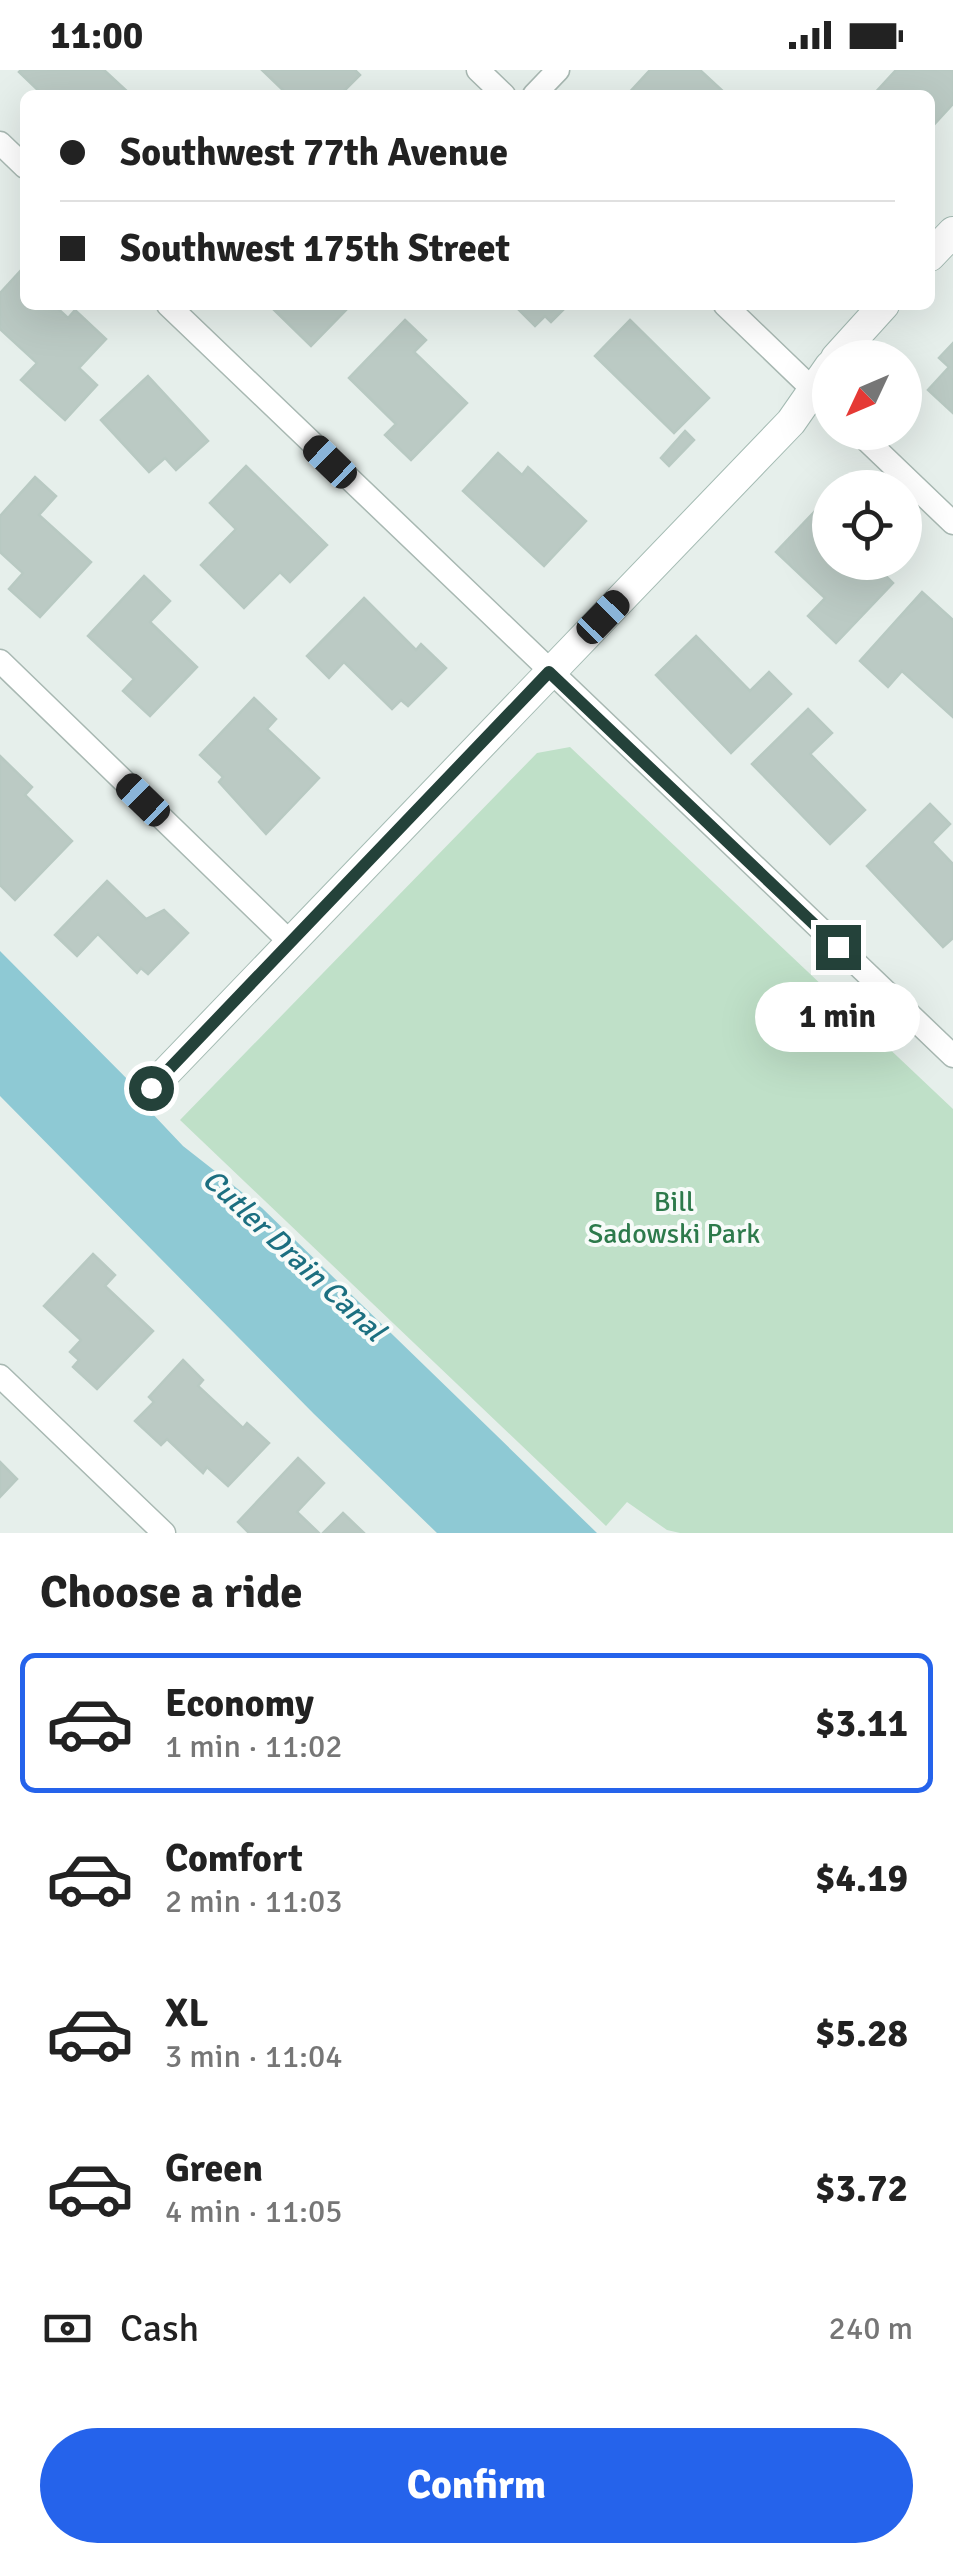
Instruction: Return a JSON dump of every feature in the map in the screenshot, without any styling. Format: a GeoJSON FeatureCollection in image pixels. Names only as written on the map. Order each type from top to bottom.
{"type":"FeatureCollection","features":[{"type":"Feature","properties":{"kind":"street"},"geometry":{"type":"LineString","coordinates":[[478,70],[499,90]]}},
{"type":"Feature","properties":{"kind":"street"},"geometry":{"type":"LineString","coordinates":[[539,90],[558,70]]}},
{"type":"Feature","properties":{"kind":"street"},"geometry":{"type":"LineString","coordinates":[[0,143],[20,163]]}},
{"type":"Feature","properties":{"kind":"street"},"geometry":{"type":"LineString","coordinates":[[935,251],[953,232]]}},
{"type":"Feature","properties":{"kind":"street"},"geometry":{"type":"LineString","coordinates":[[173,310],[953,1056]]}},
{"type":"Feature","properties":{"kind":"street"},"geometry":{"type":"LineString","coordinates":[[731,310],[812,377]]}},
{"type":"Feature","properties":{"kind":"street"},"geometry":{"type":"LineString","coordinates":[[852,340],[879,310]]}},
{"type":"Feature","properties":{"kind":"street"},"geometry":{"type":"LineString","coordinates":[[151,1088],[812,399]]}},
{"type":"Feature","properties":{"kind":"street"},"geometry":{"type":"LineString","coordinates":[[877,450],[953,522]]}},
{"type":"Feature","properties":{"kind":"street"},"geometry":{"type":"LineString","coordinates":[[0,661],[292,943]]}},
{"type":"Feature","properties":{"kind":"street"},"geometry":{"type":"LineString","coordinates":[[0,1376],[164,1533]]}},
{"type":"Feature","properties":{"kind":"green space","name":"Bill Sadowski Park"},"geometry":{"type":"Polygon","coordinates":[[[570,747],[953,1109],[953,1533],[680,1533],[667,1530],[627,1502],[606,1526],[180,1120],[537,753],[570,747]]]}},
{"type":"Feature","properties":{"kind":"water","name":"Cutler Drain Canal"},"geometry":{"type":"Polygon","coordinates":[[[0,951],[152,1104],[148,1109],[183,1146],[262,1208],[597,1533],[437,1533],[314,1414],[0,1096],[0,951]]]}},
{"type":"Feature","properties":{"kind":"building"},"geometry":{"type":"Polygon","coordinates":[[[104,70],[126,90],[38,90],[19,72],[104,70]]]}},
{"type":"Feature","properties":{"kind":"building"},"geometry":{"type":"Polygon","coordinates":[[[262,70],[355,70],[360,75],[345,90],[283,90],[262,70]]]}},
{"type":"Feature","properties":{"kind":"building"},"geometry":{"type":"Polygon","coordinates":[[[650,70],[700,70],[722,90],[632,90],[650,70]]]}},
{"type":"Feature","properties":{"kind":"building"},"geometry":{"type":"Polygon","coordinates":[[[896,70],[953,70],[953,104],[935,124],[935,90],[878,90],[896,70]]]}},
{"type":"Feature","properties":{"kind":"building"},"geometry":{"type":"Polygon","coordinates":[[[20,271],[20,310],[59,310],[68,318],[75,310],[106,339],[79,368],[97,385],[65,420],[21,380],[37,363],[0,329],[0,293],[20,271]]]}},
{"type":"Feature","properties":{"kind":"building"},"geometry":{"type":"Polygon","coordinates":[[[274,310],[346,310],[311,346],[274,310]]]}},
{"type":"Feature","properties":{"kind":"building"},"geometry":{"type":"Polygon","coordinates":[[[519,310],[563,310],[551,322],[545,316],[535,326],[519,310]]]}},
{"type":"Feature","properties":{"kind":"building"},"geometry":{"type":"Polygon","coordinates":[[[405,320],[426,340],[414,352],[467,403],[411,460],[385,435],[396,424],[349,378],[405,320]]]}},
{"type":"Feature","properties":{"kind":"building"},"geometry":{"type":"Polygon","coordinates":[[[630,320],[709,398],[674,433],[595,356],[630,320]]]}},
{"type":"Feature","properties":{"kind":"building"},"geometry":{"type":"Polygon","coordinates":[[[953,343],[953,413],[928,390],[949,367],[939,358],[953,343]]]}},
{"type":"Feature","properties":{"kind":"building"},"geometry":{"type":"Polygon","coordinates":[[[148,376],[208,441],[176,470],[165,458],[149,472],[101,420],[148,376]]]}},
{"type":"Feature","properties":{"kind":"building"},"geometry":{"type":"Polygon","coordinates":[[[685,431],[694,440],[669,466],[661,458],[685,431]]]}},
{"type":"Feature","properties":{"kind":"building"},"geometry":{"type":"Polygon","coordinates":[[[498,453],[522,475],[528,467],[586,521],[544,566],[463,491],[498,453]]]}},
{"type":"Feature","properties":{"kind":"building"},"geometry":{"type":"Polygon","coordinates":[[[246,466],[327,545],[290,582],[280,572],[244,608],[201,565],[236,529],[210,503],[246,466]]]}},
{"type":"Feature","properties":{"kind":"building"},"geometry":{"type":"Polygon","coordinates":[[[35,477],[56,496],[39,515],[91,562],[40,617],[9,589],[23,573],[0,552],[0,516],[35,477]]]}},
{"type":"Feature","properties":{"kind":"building"},"geometry":{"type":"Polygon","coordinates":[[[812,514],[812,580],[893,583],[836,643],[808,616],[825,598],[776,552],[812,514]]]}},
{"type":"Feature","properties":{"kind":"building"},"geometry":{"type":"Polygon","coordinates":[[[144,576],[170,601],[150,622],[197,667],[150,716],[123,691],[134,679],[88,636],[144,576]]]}},
{"type":"Feature","properties":{"kind":"building"},"geometry":{"type":"Polygon","coordinates":[[[922,592],[953,620],[953,717],[902,671],[888,687],[860,661],[922,592]]]}},
{"type":"Feature","properties":{"kind":"building"},"geometry":{"type":"Polygon","coordinates":[[[364,598],[416,650],[421,644],[446,668],[408,706],[401,700],[392,709],[344,662],[329,678],[307,656],[364,598]]]}},
{"type":"Feature","properties":{"kind":"building"},"geometry":{"type":"Polygon","coordinates":[[[696,636],[750,691],[769,672],[791,694],[731,753],[656,675],[696,636]]]}},
{"type":"Feature","properties":{"kind":"building"},"geometry":{"type":"Polygon","coordinates":[[[254,698],[276,719],[267,729],[319,778],[266,834],[219,782],[223,777],[200,755],[254,698]]]}},
{"type":"Feature","properties":{"kind":"building"},"geometry":{"type":"Polygon","coordinates":[[[808,709],[832,733],[810,754],[865,810],[830,844],[752,764],[808,709]]]}},
{"type":"Feature","properties":{"kind":"building"},"geometry":{"type":"Polygon","coordinates":[[[0,756],[32,787],[25,795],[72,841],[15,900],[0,885],[0,756]]]}},
{"type":"Feature","properties":{"kind":"building"},"geometry":{"type":"Polygon","coordinates":[[[930,804],[950,824],[932,842],[953,864],[953,938],[943,947],[867,866],[930,804]]]}},
{"type":"Feature","properties":{"kind":"building"},"geometry":{"type":"Polygon","coordinates":[[[107,881],[146,919],[164,910],[188,933],[148,974],[141,968],[137,973],[98,934],[77,956],[55,935],[107,881]]]}},
{"type":"Feature","properties":{"kind":"building"},"geometry":{"type":"Polygon","coordinates":[[[93,1254],[115,1275],[105,1286],[153,1331],[97,1389],[73,1367],[79,1360],[70,1352],[81,1340],[44,1306],[93,1254]]]}},
{"type":"Feature","properties":{"kind":"building"},"geometry":{"type":"Polygon","coordinates":[[[183,1360],[203,1380],[198,1386],[243,1428],[247,1423],[269,1443],[228,1486],[207,1467],[203,1473],[167,1439],[161,1445],[135,1421],[154,1402],[149,1397],[183,1360]]]}},
{"type":"Feature","properties":{"kind":"building"},"geometry":{"type":"Polygon","coordinates":[[[298,1458],[324,1483],[297,1512],[319,1533],[249,1533],[238,1522],[298,1458]]]}},
{"type":"Feature","properties":{"kind":"building"},"geometry":{"type":"Polygon","coordinates":[[[0,1462],[17,1479],[0,1497],[0,1462]]]}},
{"type":"Feature","properties":{"kind":"building"},"geometry":{"type":"Polygon","coordinates":[[[343,1513],[364,1533],[323,1533],[343,1513]]]}},
{"type":"Feature","properties":{"kind":"route"},"geometry":{"type":"LineString","coordinates":[[151,1088],[549,672],[838,947]]}}]}
